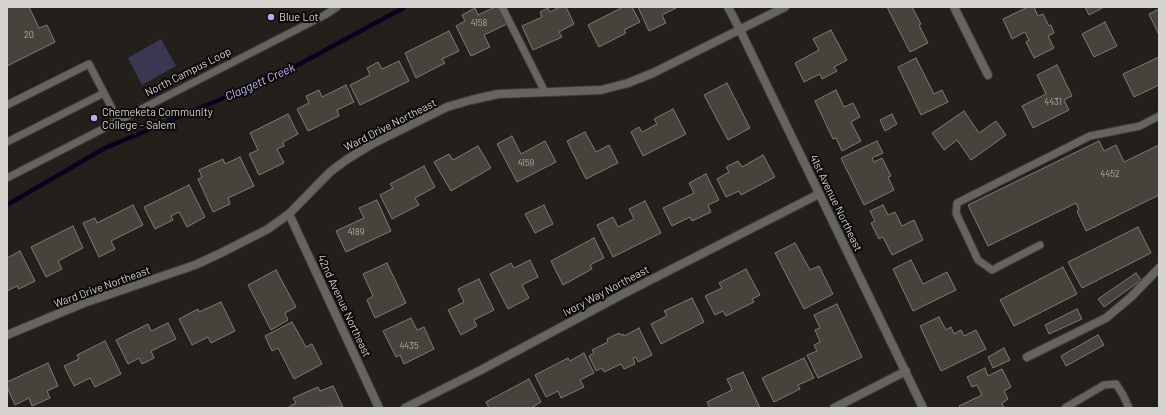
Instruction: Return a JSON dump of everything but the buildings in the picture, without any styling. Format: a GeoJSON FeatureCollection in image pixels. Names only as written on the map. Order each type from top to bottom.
{"type":"FeatureCollection","features":[{"type":"Feature","properties":{"kind":"street","name":"41st Avenue Northeast"},"geometry":{"type":"LineString","coordinates":[[728,7],[923,408]]}},
{"type":"Feature","properties":{"kind":"street","name":"Ward Drive Northeast"},"geometry":{"type":"LineString","coordinates":[[7,335],[84,303],[195,265],[268,229],[289,214],[330,172],[346,160],[372,144],[447,107],[498,94],[601,90],[628,83],[653,73],[785,7]]}},
{"type":"Feature","properties":{"kind":"street"},"geometry":{"type":"LineString","coordinates":[[954,7],[988,75]]}},
{"type":"Feature","properties":{"kind":"street","name":"Ivory Way Northeast"},"geometry":{"type":"LineString","coordinates":[[405,408],[819,194]]}},
{"type":"Feature","properties":{"kind":"street","name":"42nd Avenue Northeast"},"geometry":{"type":"LineString","coordinates":[[289,214],[379,408]]}},
{"type":"Feature","properties":{"kind":"street"},"geometry":{"type":"LineString","coordinates":[[1027,357],[1106,318],[1131,298],[1159,268]]}},
{"type":"Feature","properties":{"kind":"street"},"geometry":{"type":"LineString","coordinates":[[834,408],[906,372]]}},
{"type":"Feature","properties":{"kind":"lane","name":"North Campus Loop"},"geometry":{"type":"LineString","coordinates":[[7,178],[325,15],[337,7]]}},
{"type":"Feature","properties":{"kind":"lane"},"geometry":{"type":"LineString","coordinates":[[502,7],[545,92]]}},
{"type":"Feature","properties":{"kind":"lane"},"geometry":{"type":"LineString","coordinates":[[7,105],[89,64],[118,120]]}},
{"type":"Feature","properties":{"kind":"lane"},"geometry":{"type":"LineString","coordinates":[[7,142],[104,93]]}},
{"type":"Feature","properties":{"kind":"lane"},"geometry":{"type":"LineString","coordinates":[[1040,245],[992,270],[978,260],[956,213],[957,203],[1090,136],[1140,126],[1159,116]]}},
{"type":"Feature","properties":{"kind":"lane"},"geometry":{"type":"LineString","coordinates":[[1065,408],[1104,385],[1116,384],[1129,408]]}},
{"type":"Feature","properties":{"kind":"shaded area"},"geometry":{"type":"Polygon","coordinates":[[[161,39],[176,66],[142,85],[128,58],[161,39]]]}},
{"type":"Feature","properties":{"kind":"waterway","name":"Claggett Creek"},"geometry":{"type":"LineString","coordinates":[[7,205],[105,148],[283,73],[405,7]]}},
{"type":"Feature","properties":{"kind":"place","name":"Blue Lot"},"geometry":{"type":"Point","coordinates":[271,17]}},
{"type":"Feature","properties":{"kind":"place","name":"Chemeketa Community College - Salem"},"geometry":{"type":"Point","coordinates":[94,118]}}]}
